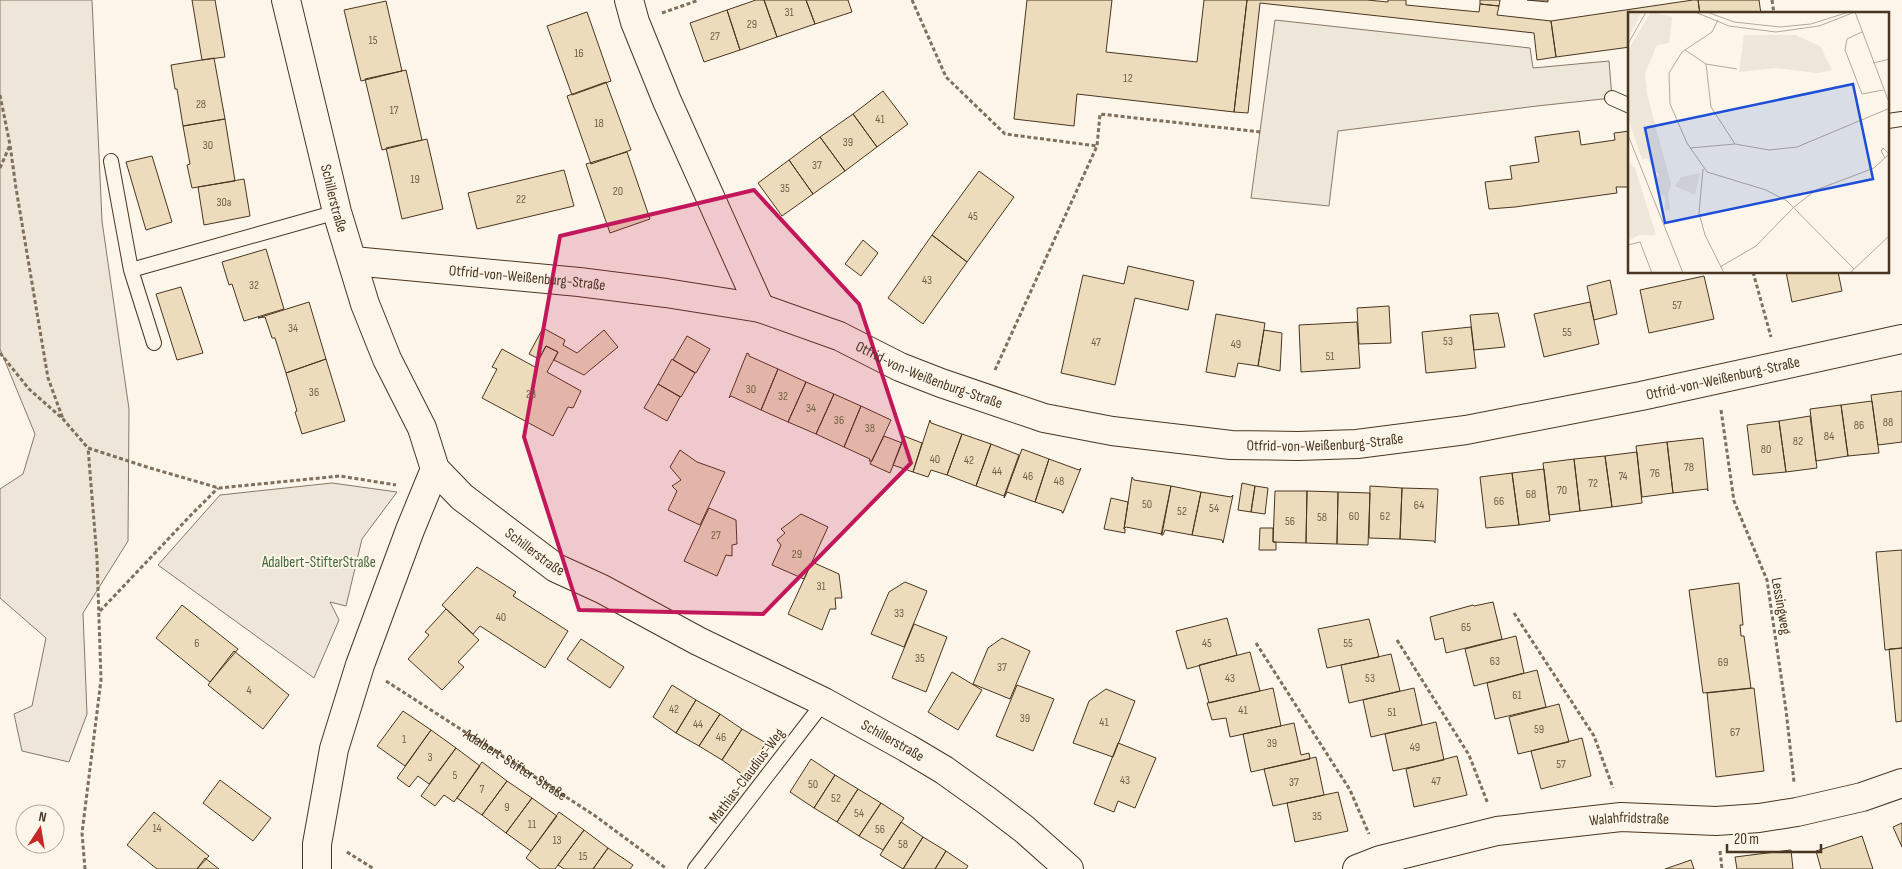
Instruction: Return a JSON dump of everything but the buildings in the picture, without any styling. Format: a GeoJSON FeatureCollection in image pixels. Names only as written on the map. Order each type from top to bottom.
{"type":"FeatureCollection","features":[{"type":"Feature","properties":{"kind":"street","name":"Schillerstraße"},"geometry":{"type":"LineString","coordinates":[[286,0],[337,212],[369,313],[387,359],[422,428],[430,480],[462,497],[556,568],[698,641],[824,702],[944,770],[1024,829],[1069,869]]}},
{"type":"Feature","properties":{"kind":"street"},"geometry":{"type":"LineString","coordinates":[[632,11],[667,101],[760,308]]}},
{"type":"Feature","properties":{"kind":"street","name":"Otfrid-von-Weißenburg-Straße"},"geometry":{"type":"LineString","coordinates":[[353,261],[579,282],[760,308],[839,336],[900,367],[982,398],[1044,418],[1112,431],[1230,445],[1298,446],[1357,444],[1466,430],[1780,367],[1902,339]]}},
{"type":"Feature","properties":{"kind":"street"},"geometry":{"type":"LineString","coordinates":[[317,869],[317,844],[334,749],[360,665],[430,480]]}},
{"type":"Feature","properties":{"kind":"street","name":"Walahfridstraße"},"geometry":{"type":"LineString","coordinates":[[1368,864],[1498,831],[1621,817],[1716,821],[1759,818],[1797,812],[1862,797],[1902,783]]}},
{"type":"Feature","properties":{"kind":"lane"},"geometry":{"type":"LineString","coordinates":[[1612,98],[1628,105]]}},
{"type":"Feature","properties":{"kind":"lane"},"geometry":{"type":"LineString","coordinates":[[111,161],[131,270],[154,342]]}},
{"type":"Feature","properties":{"kind":"lane"},"geometry":{"type":"LineString","coordinates":[[131,270],[337,212]]}},
{"type":"Feature","properties":{"kind":"lane","name":"Mathias-Claudius-Weg"},"geometry":{"type":"LineString","coordinates":[[695,869],[824,702]]}},
{"type":"Feature","properties":{"kind":"path"},"geometry":{"type":"LineString","coordinates":[[632,11],[699,0]]}},
{"type":"Feature","properties":{"kind":"path"},"geometry":{"type":"LineString","coordinates":[[912,0],[946,77],[1005,134],[1097,146]]}},
{"type":"Feature","properties":{"kind":"path"},"geometry":{"type":"LineString","coordinates":[[0,94],[48,378],[63,419]]}},
{"type":"Feature","properties":{"kind":"path"},"geometry":{"type":"LineString","coordinates":[[982,398],[1097,146],[1100,114],[1260,132]]}},
{"type":"Feature","properties":{"kind":"path"},"geometry":{"type":"LineString","coordinates":[[0,168],[10,145]]}},
{"type":"Feature","properties":{"kind":"path"},"geometry":{"type":"LineString","coordinates":[[1754,274],[1780,367]]}},
{"type":"Feature","properties":{"kind":"path"},"geometry":{"type":"LineString","coordinates":[[0,353],[29,389],[63,419],[88,448],[150,468],[219,488],[340,476],[430,480]]}},
{"type":"Feature","properties":{"kind":"path","name":"Lessingweg"},"geometry":{"type":"LineString","coordinates":[[1714,380],[1723,416],[1734,500],[1750,543],[1767,580],[1786,710],[1797,812]]}},
{"type":"Feature","properties":{"kind":"path"},"geometry":{"type":"LineString","coordinates":[[85,869],[82,833],[101,680],[100,611],[88,448]]}},
{"type":"Feature","properties":{"kind":"path"},"geometry":{"type":"LineString","coordinates":[[100,611],[219,488]]}},
{"type":"Feature","properties":{"kind":"path"},"geometry":{"type":"LineString","coordinates":[[1514,613],[1594,736],[1619,803],[1621,817]]}},
{"type":"Feature","properties":{"kind":"path"},"geometry":{"type":"LineString","coordinates":[[1397,640],[1469,755],[1498,831]]}},
{"type":"Feature","properties":{"kind":"path"},"geometry":{"type":"LineString","coordinates":[[1256,643],[1350,790],[1368,864]]}},
{"type":"Feature","properties":{"kind":"path","name":"Adalbert-Stifter-Straße"},"geometry":{"type":"LineString","coordinates":[[360,665],[594,815],[667,869]]}},
{"type":"Feature","properties":{"kind":"highlighted area"},"geometry":{"type":"Polygon","coordinates":[[[754,190],[859,304],[911,463],[763,614],[579,610],[524,437],[560,236],[754,190]]]}},
{"type":"Feature","properties":{"kind":"green space"},"geometry":{"type":"Polygon","coordinates":[[[0,0],[92,0],[102,221],[129,409],[128,541],[83,613],[87,714],[69,762],[22,751],[14,714],[32,706],[46,638],[0,598],[0,489],[23,474],[35,434],[0,349],[0,0]]]}},
{"type":"Feature","properties":{"kind":"green space","name":"Adalbert-StifterStraße"},"geometry":{"type":"Polygon","coordinates":[[[332,483],[397,492],[362,539],[346,606],[330,602],[339,620],[314,678],[158,565],[220,495],[332,483]]]}},
{"type":"Feature","properties":{"kind":"shaded area"},"geometry":{"type":"Polygon","coordinates":[[[1275,20],[1530,48],[1533,68],[1609,61],[1612,98],[1338,131],[1329,206],[1251,198],[1275,20]]]}}]}
